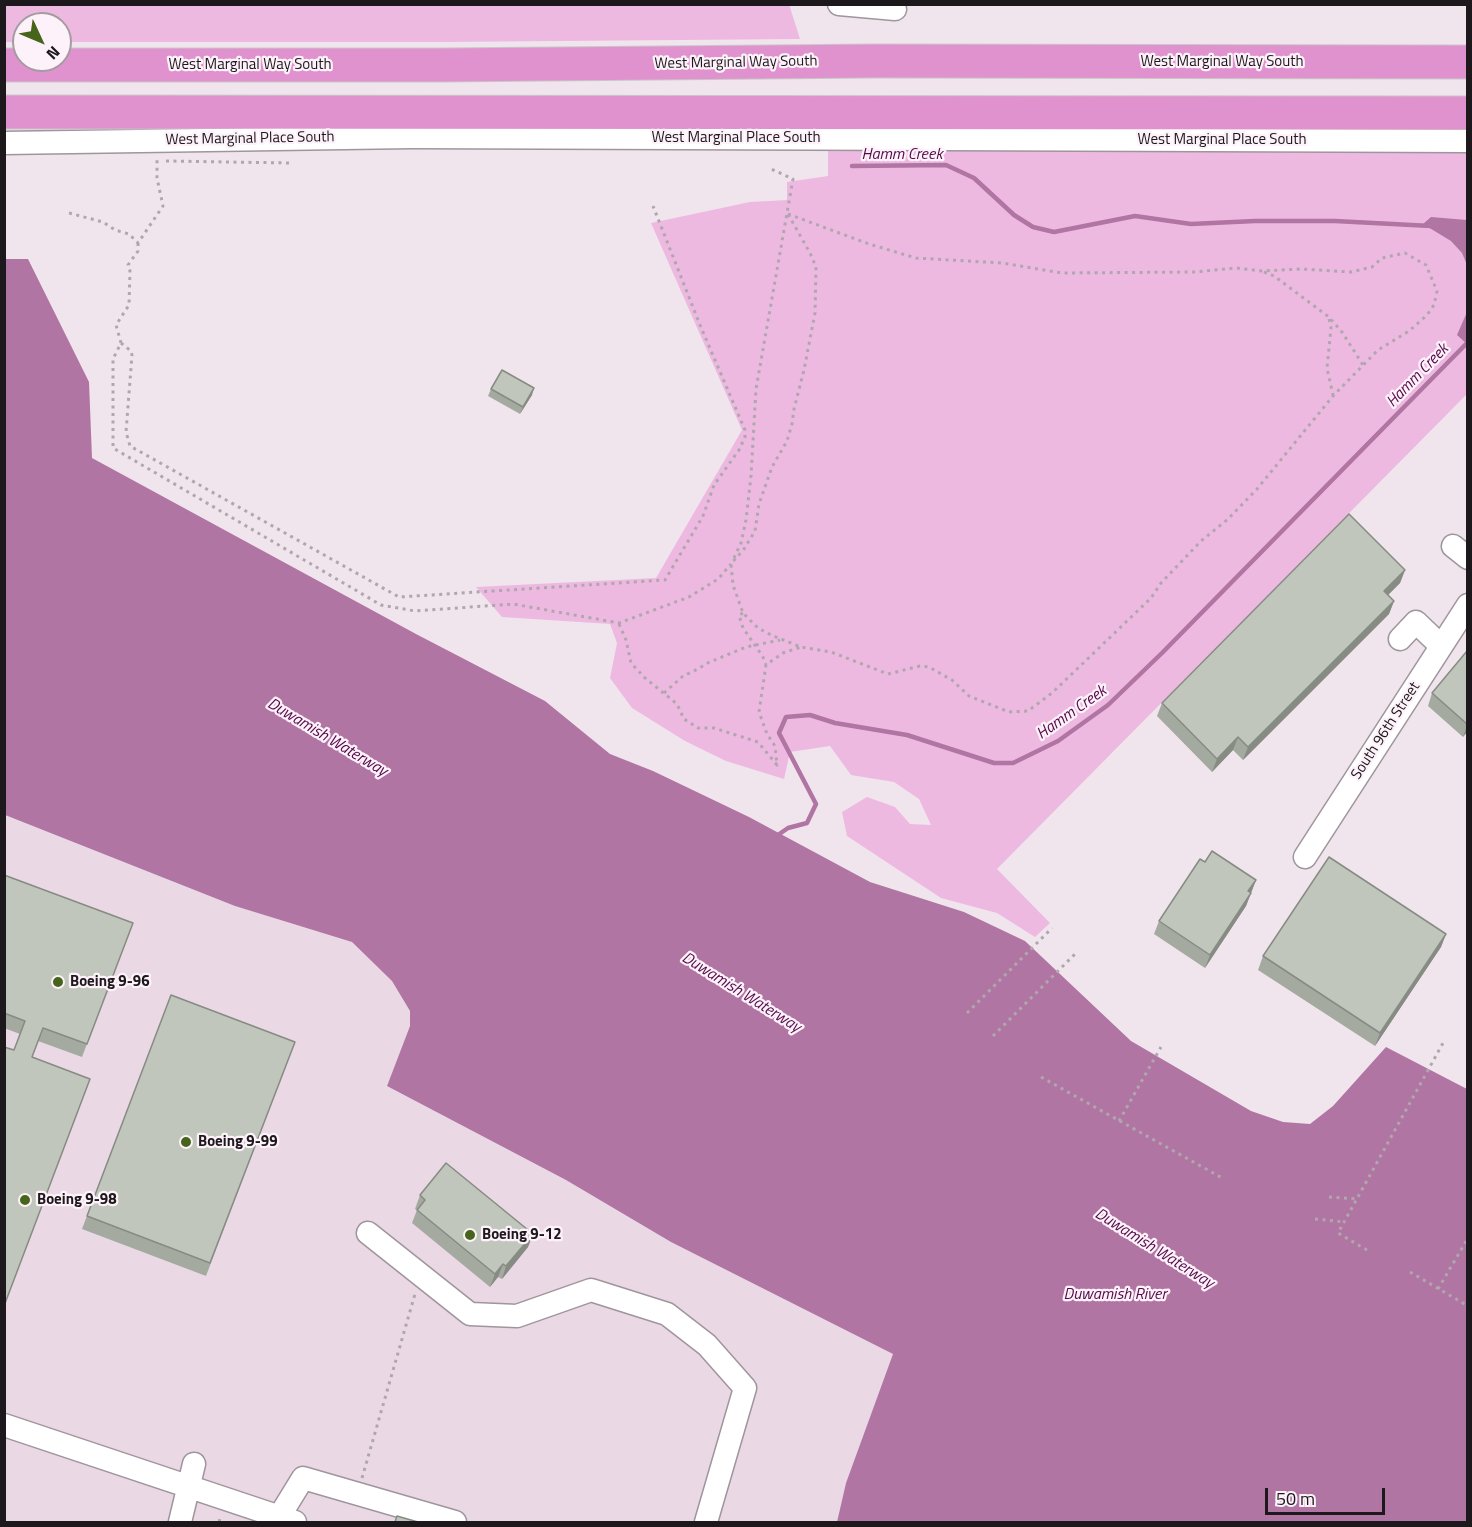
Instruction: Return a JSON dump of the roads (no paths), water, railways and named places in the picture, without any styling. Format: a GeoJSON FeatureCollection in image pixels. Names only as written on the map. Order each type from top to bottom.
{"type":"FeatureCollection","features":[{"type":"Feature","properties":{"kind":"highway","name":"West Marginal Way South"},"geometry":{"type":"LineString","coordinates":[[4,65],[444,65],[873,61],[1467,62]]}},
{"type":"Feature","properties":{"kind":"highway"},"geometry":{"type":"LineString","coordinates":[[4,112],[1467,113]]}},
{"type":"Feature","properties":{"kind":"street"},"geometry":{"type":"LineString","coordinates":[[839,4],[895,9]]}},
{"type":"Feature","properties":{"kind":"street","name":"West Marginal Place South"},"geometry":{"type":"LineString","coordinates":[[4,143],[412,136],[1467,141]]}},
{"type":"Feature","properties":{"kind":"street","name":"South 96th Street"},"geometry":{"type":"LineString","coordinates":[[1305,857],[1326,843],[1348,809],[1467,605]]}},
{"type":"Feature","properties":{"kind":"street"},"geometry":{"type":"LineString","coordinates":[[1401,639],[1416,622],[1441,646]]}},
{"type":"Feature","properties":{"kind":"street"},"geometry":{"type":"LineString","coordinates":[[368,1233],[470,1314],[517,1316],[591,1290],[667,1314],[707,1345],[745,1388],[706,1522]]}},
{"type":"Feature","properties":{"kind":"street"},"geometry":{"type":"LineString","coordinates":[[4,1425],[285,1521],[303,1478],[455,1522]]}},
{"type":"Feature","properties":{"kind":"street"},"geometry":{"type":"LineString","coordinates":[[180,1522],[194,1464]]}},
{"type":"Feature","properties":{"kind":"water"},"geometry":{"type":"Polygon","coordinates":[[[1431,217],[1467,220],[1467,265],[1462,253],[1451,241],[1423,224],[1431,217]]]}},
{"type":"Feature","properties":{"kind":"water","name":"Duwamish River"},"geometry":{"type":"Polygon","coordinates":[[[4,259],[28,259],[89,382],[92,458],[416,634],[545,701],[610,754],[653,771],[749,817],[870,882],[964,912],[1025,941],[1131,1041],[1251,1111],[1283,1122],[1310,1124],[1333,1106],[1386,1047],[1467,1089],[1467,1522],[837,1522],[846,1483],[893,1354],[671,1242],[566,1180],[387,1086],[410,1026],[410,1011],[392,981],[352,942],[235,906],[5,815],[4,259]]]}},
{"type":"Feature","properties":{"kind":"water"},"geometry":{"type":"Polygon","coordinates":[[[1467,312],[1467,344],[1457,335],[1467,312]]]}},
{"type":"Feature","properties":{"kind":"waterway","name":"Hamm Creek"},"geometry":{"type":"LineString","coordinates":[[852,166],[946,165],[974,178],[1014,215],[1033,227],[1054,232],[1135,216],[1191,224],[1335,221],[1431,226]]}},
{"type":"Feature","properties":{"kind":"waterway","name":"Hamm Creek"},"geometry":{"type":"LineString","coordinates":[[775,837],[788,828],[807,823],[816,804],[779,733],[786,717],[810,715],[835,723],[907,735],[994,763],[1013,763],[1058,741],[1108,705],[1162,653],[1468,342]]}},
{"type":"Feature","properties":{"kind":"place","name":"Boeing 9-96"},"geometry":{"type":"Point","coordinates":[58,982]}},
{"type":"Feature","properties":{"kind":"place","name":"Boeing 9-99"},"geometry":{"type":"Point","coordinates":[186,1142]}},
{"type":"Feature","properties":{"kind":"place","name":"Boeing 9-98"},"geometry":{"type":"Point","coordinates":[25,1200]}},
{"type":"Feature","properties":{"kind":"place","name":"Boeing 9-12"},"geometry":{"type":"Point","coordinates":[470,1235]}},
{"type":"Feature","properties":{"kind":"water label","name":"Duwamish Waterway"},"geometry":{"type":"Point","coordinates":[327,738]}},
{"type":"Feature","properties":{"kind":"water label","name":"Duwamish Waterway"},"geometry":{"type":"Point","coordinates":[741,993]}},
{"type":"Feature","properties":{"kind":"water label","name":"Duwamish Waterway"},"geometry":{"type":"Point","coordinates":[1154,1249]}}]}
